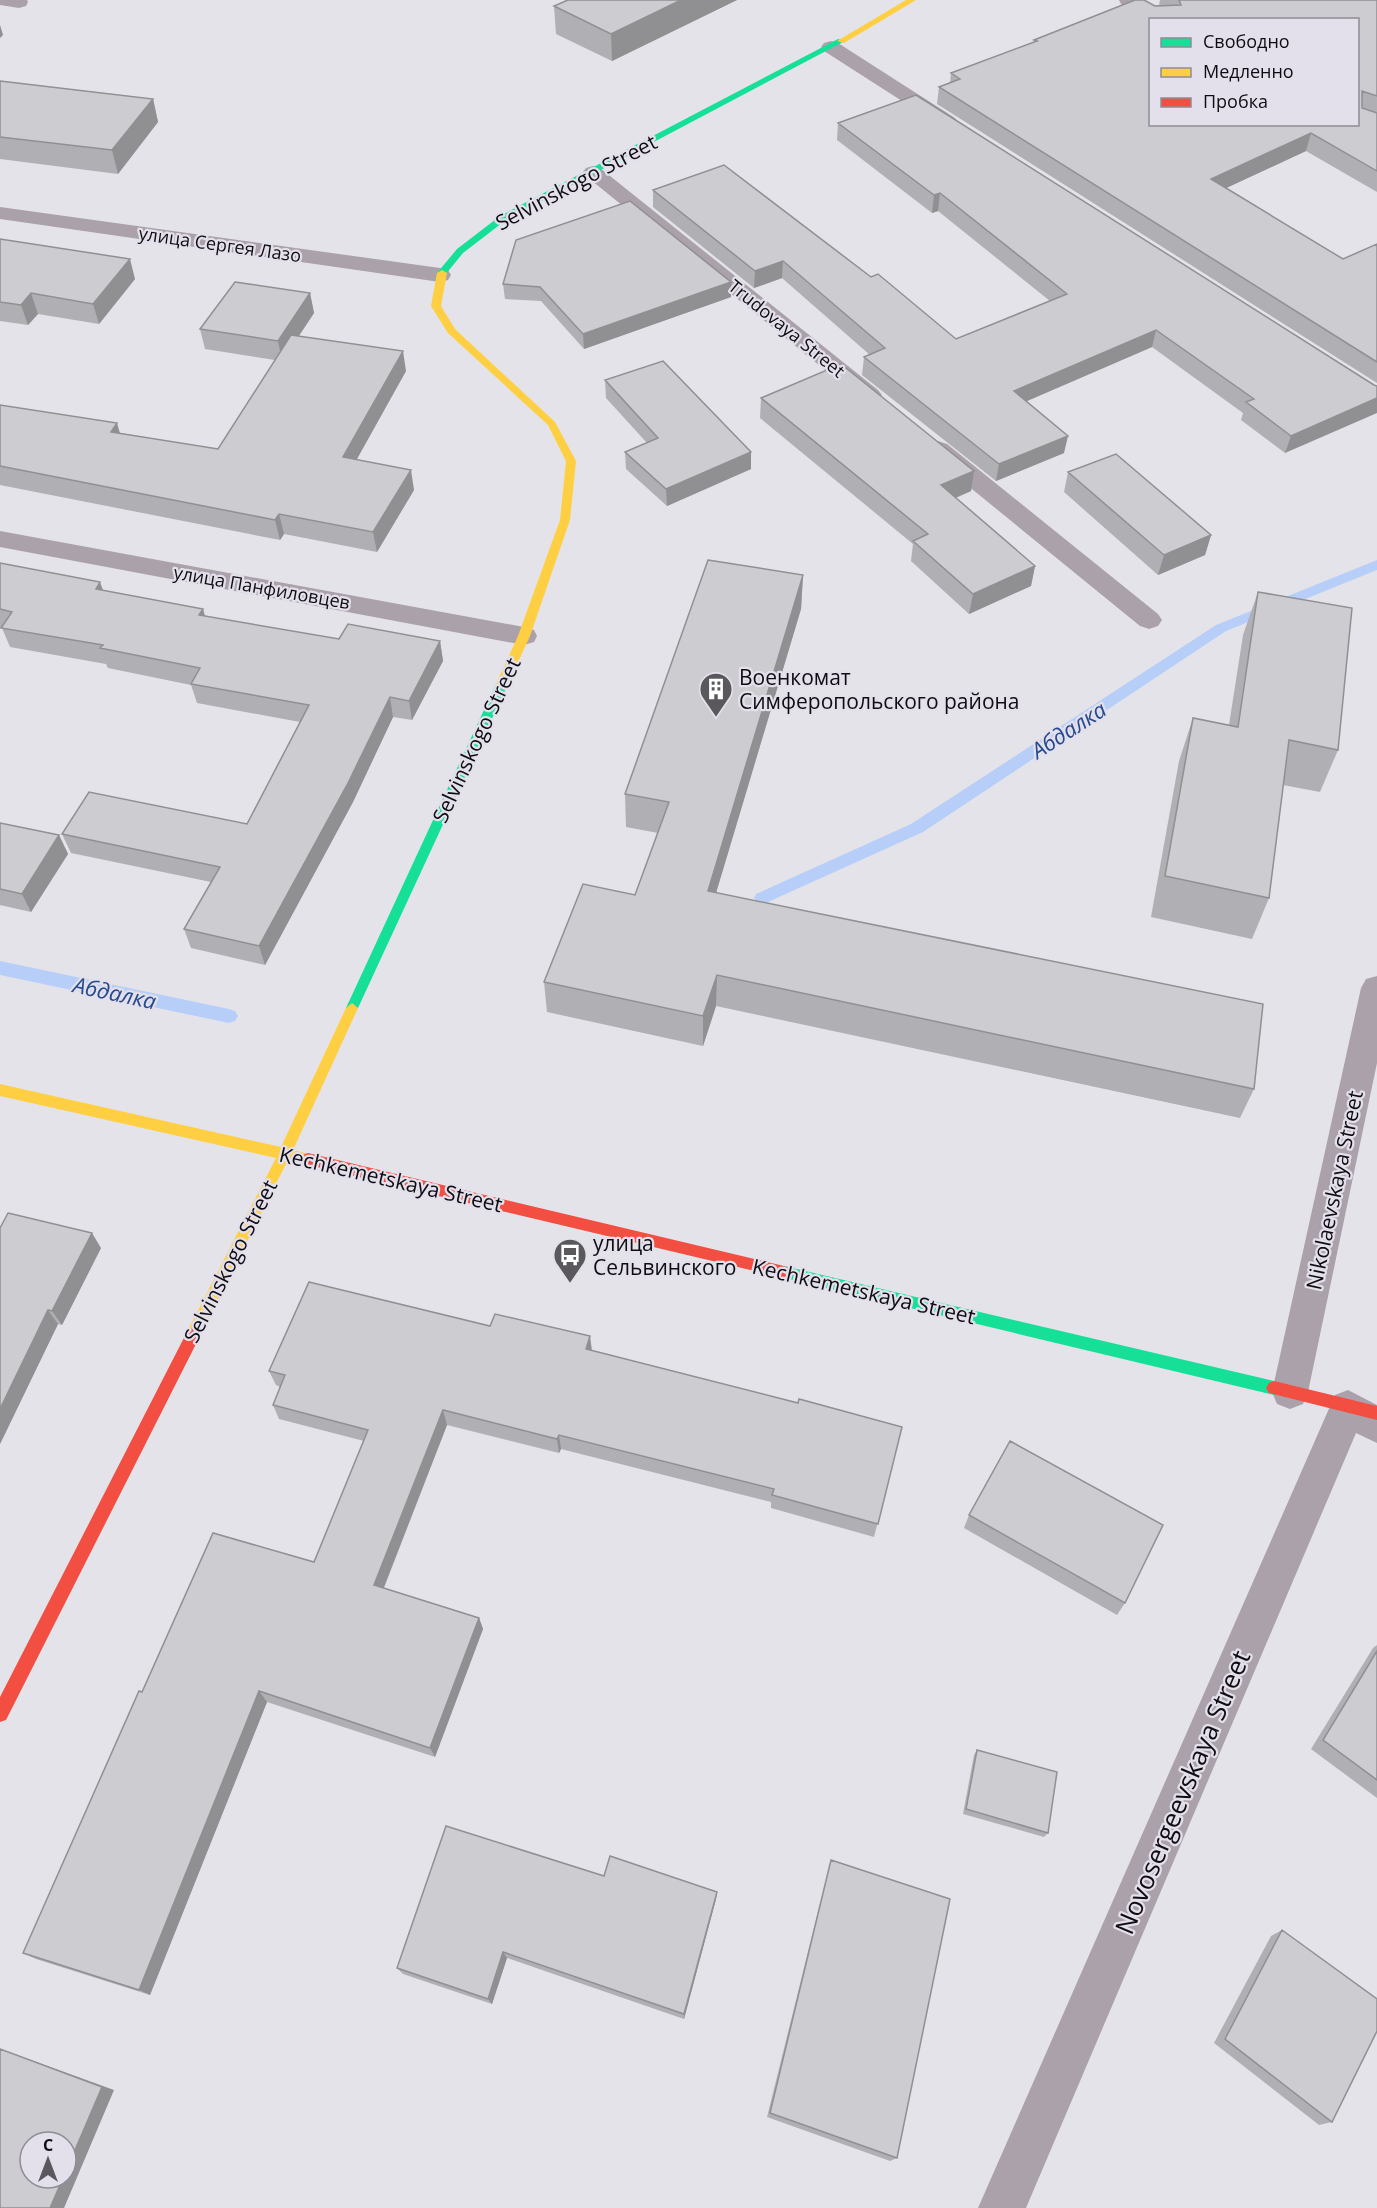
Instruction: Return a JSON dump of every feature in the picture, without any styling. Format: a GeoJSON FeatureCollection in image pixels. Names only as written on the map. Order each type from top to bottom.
{"type":"FeatureCollection","features":[{"type":"Feature","properties":{"kind":"street","name":"Selvinskogo Street"},"geometry":{"type":"LineString","coordinates":[[0,1714],[285,1153],[524,636],[565,520],[571,461],[552,424],[451,332],[436,306],[440,275],[460,251],[503,218],[831,47],[912,0]]}},
{"type":"Feature","properties":{"kind":"street"},"geometry":{"type":"LineString","coordinates":[[1128,0],[1163,18]]}},
{"type":"Feature","properties":{"kind":"street"},"geometry":{"type":"LineString","coordinates":[[831,47],[963,131]]}},
{"type":"Feature","properties":{"kind":"street","name":"Trudovaya Street"},"geometry":{"type":"LineString","coordinates":[[592,172],[889,410]]}},
{"type":"Feature","properties":{"kind":"street","name":"улица Сергея Лазо"},"geometry":{"type":"LineString","coordinates":[[0,213],[440,275]]}},
{"type":"Feature","properties":{"kind":"street"},"geometry":{"type":"LineString","coordinates":[[917,433],[1149,620]]}},
{"type":"Feature","properties":{"kind":"street","name":"улица Панфиловцев"},"geometry":{"type":"LineString","coordinates":[[0,539],[524,636]]}},
{"type":"Feature","properties":{"kind":"street","name":"Nikolaevskaya Street"},"geometry":{"type":"LineString","coordinates":[[1290,1392],[1377,988]]}},
{"type":"Feature","properties":{"kind":"street","name":"Kechkemetskaya Street"},"geometry":{"type":"LineString","coordinates":[[0,1090],[285,1153],[1290,1392],[1367,1415]]}},
{"type":"Feature","properties":{"kind":"street","name":"Novosergeevskaya Street"},"geometry":{"type":"LineString","coordinates":[[1002,2208],[1367,1415]]}},
{"type":"Feature","properties":{"kind":"building"},"geometry":{"type":"Polygon","coordinates":[[[568,0],[681,0],[611,34],[554,6],[568,0]]]}},
{"type":"Feature","properties":{"kind":"building"},"geometry":{"type":"Polygon","coordinates":[[[1135,0],[1144,0],[1155,6],[1181,5],[1179,0],[1377,0],[1377,96],[1362,91],[1362,108],[1377,113],[1377,171],[1311,133],[1211,179],[1343,259],[1377,244],[1377,362],[939,87],[960,79],[951,73],[1037,41],[1034,40],[1135,0]]]}},
{"type":"Feature","properties":{"kind":"building"},"geometry":{"type":"Polygon","coordinates":[[[0,81],[153,99],[112,150],[0,137],[0,81]]]}},
{"type":"Feature","properties":{"kind":"building"},"geometry":{"type":"Polygon","coordinates":[[[916,95],[1377,386],[1377,398],[1291,436],[1246,402],[1254,399],[1156,330],[1014,391],[1068,436],[999,464],[864,357],[885,348],[783,261],[755,271],[653,190],[724,165],[871,277],[878,274],[956,339],[1067,294],[940,193],[934,195],[838,123],[916,95]]]}},
{"type":"Feature","properties":{"kind":"building"},"geometry":{"type":"Polygon","coordinates":[[[630,201],[731,282],[583,334],[540,287],[503,284],[516,240],[630,201]]]}},
{"type":"Feature","properties":{"kind":"building"},"geometry":{"type":"Polygon","coordinates":[[[0,239],[130,259],[93,304],[31,293],[21,305],[0,302],[0,239]]]}},
{"type":"Feature","properties":{"kind":"building"},"geometry":{"type":"Polygon","coordinates":[[[235,282],[310,293],[278,341],[200,329],[235,282]]]}},
{"type":"Feature","properties":{"kind":"building"},"geometry":{"type":"Polygon","coordinates":[[[291,335],[403,351],[343,457],[411,470],[373,532],[279,514],[275,520],[0,466],[0,405],[117,423],[111,432],[218,449],[291,335]]]}},
{"type":"Feature","properties":{"kind":"building"},"geometry":{"type":"Polygon","coordinates":[[[663,361],[751,452],[666,489],[625,452],[658,438],[605,380],[663,361]]]}},
{"type":"Feature","properties":{"kind":"building"},"geometry":{"type":"Polygon","coordinates":[[[841,364],[974,471],[941,485],[1035,566],[973,594],[913,541],[928,534],[761,398],[841,364]]]}},
{"type":"Feature","properties":{"kind":"building"},"geometry":{"type":"Polygon","coordinates":[[[1116,454],[1211,535],[1164,555],[1068,472],[1116,454]]]}},
{"type":"Feature","properties":{"kind":"building"},"geometry":{"type":"Polygon","coordinates":[[[708,560],[803,575],[708,891],[1263,1004],[1254,1089],[717,975],[703,1016],[544,982],[583,884],[635,895],[669,802],[625,794],[708,560]]]}},
{"type":"Feature","properties":{"kind":"building"},"geometry":{"type":"Polygon","coordinates":[[[0,563],[100,582],[96,589],[203,609],[199,615],[339,639],[348,624],[440,641],[409,701],[390,697],[348,783],[259,946],[184,929],[220,867],[62,834],[89,792],[247,824],[309,705],[191,684],[200,668],[100,648],[103,645],[1,628],[12,612],[0,609],[0,563]]]}},
{"type":"Feature","properties":{"kind":"building"},"geometry":{"type":"Polygon","coordinates":[[[1258,592],[1352,608],[1338,750],[1289,740],[1269,898],[1165,876],[1193,718],[1238,727],[1258,592]]]}},
{"type":"Feature","properties":{"kind":"building"},"geometry":{"type":"Polygon","coordinates":[[[0,823],[59,835],[22,894],[0,889],[0,823]]]}},
{"type":"Feature","properties":{"kind":"building"},"geometry":{"type":"Polygon","coordinates":[[[8,1213],[92,1233],[52,1311],[48,1310],[0,1409],[0,1228],[8,1213]]]}},
{"type":"Feature","properties":{"kind":"building"},"geometry":{"type":"Polygon","coordinates":[[[309,1282],[490,1326],[495,1314],[590,1336],[586,1349],[798,1403],[799,1399],[902,1427],[878,1524],[772,1495],[774,1489],[559,1435],[557,1439],[443,1410],[374,1585],[479,1618],[430,1748],[259,1691],[139,1990],[23,1953],[139,1691],[142,1692],[213,1533],[314,1562],[368,1430],[273,1405],[285,1375],[269,1371],[309,1282]]]}},
{"type":"Feature","properties":{"kind":"building"},"geometry":{"type":"Polygon","coordinates":[[[1010,1441],[1163,1525],[1125,1603],[969,1515],[1010,1441]]]}},
{"type":"Feature","properties":{"kind":"building"},"geometry":{"type":"Polygon","coordinates":[[[1377,1651],[1377,1780],[1323,1740],[1377,1651]]]}},
{"type":"Feature","properties":{"kind":"building"},"geometry":{"type":"Polygon","coordinates":[[[977,1750],[1057,1772],[1048,1833],[966,1809],[977,1750]]]}},
{"type":"Feature","properties":{"kind":"building"},"geometry":{"type":"Polygon","coordinates":[[[446,1826],[604,1876],[610,1856],[717,1892],[684,2014],[503,1952],[488,1999],[397,1968],[446,1826]]]}},
{"type":"Feature","properties":{"kind":"building"},"geometry":{"type":"Polygon","coordinates":[[[831,1860],[950,1899],[897,2158],[770,2113],[831,1860]]]}},
{"type":"Feature","properties":{"kind":"building"},"geometry":{"type":"Polygon","coordinates":[[[1282,1930],[1377,1999],[1377,2031],[1332,2122],[1225,2039],[1282,1930]]]}},
{"type":"Feature","properties":{"kind":"building"},"geometry":{"type":"Polygon","coordinates":[[[0,2049],[102,2087],[78,2143],[78,2130],[18,2130],[18,2190],[58,2190],[50,2208],[0,2208],[0,2049]]]}},
{"type":"Feature","properties":{"kind":"waterway","name":"Абдалка"},"geometry":{"type":"LineString","coordinates":[[762,898],[917,828],[1221,628],[1377,565]]}},
{"type":"Feature","properties":{"kind":"waterway","name":"Абдалка"},"geometry":{"type":"LineString","coordinates":[[0,968],[229,1016]]}},
{"type":"Feature","properties":{"kind":"traffic: fast"},"geometry":{"type":"LineString","coordinates":[[442,273],[460,251],[503,218],[841,41]]}},
{"type":"Feature","properties":{"kind":"traffic: fast"},"geometry":{"type":"LineString","coordinates":[[352,1008],[502,684]]}},
{"type":"Feature","properties":{"kind":"traffic: fast"},"geometry":{"type":"LineString","coordinates":[[784,1272],[1274,1388]]}},
{"type":"Feature","properties":{"kind":"traffic: slow"},"geometry":{"type":"LineString","coordinates":[[841,41],[912,0]]}},
{"type":"Feature","properties":{"kind":"traffic: slow"},"geometry":{"type":"LineString","coordinates":[[442,273],[436,306],[451,331],[552,424],[571,461],[565,520],[524,636],[502,684]]}},
{"type":"Feature","properties":{"kind":"traffic: slow"},"geometry":{"type":"LineString","coordinates":[[193,1335],[285,1153],[352,1008]]}},
{"type":"Feature","properties":{"kind":"traffic: slow"},"geometry":{"type":"LineString","coordinates":[[0,1090],[308,1159]]}},
{"type":"Feature","properties":{"kind":"traffic: jam"},"geometry":{"type":"LineString","coordinates":[[308,1159],[784,1272]]}},
{"type":"Feature","properties":{"kind":"traffic: jam"},"geometry":{"type":"LineString","coordinates":[[0,1714],[193,1335]]}},
{"type":"Feature","properties":{"kind":"traffic: jam"},"geometry":{"type":"LineString","coordinates":[[1274,1388],[1377,1413]]}},
{"type":"Feature","properties":{"kind":"place","name":"Военкомат Симферопольского района"},"geometry":{"type":"Point","coordinates":[716,718]}},
{"type":"Feature","properties":{"kind":"place","name":"улица Сельвинского"},"geometry":{"type":"Point","coordinates":[570,1284]}}]}
